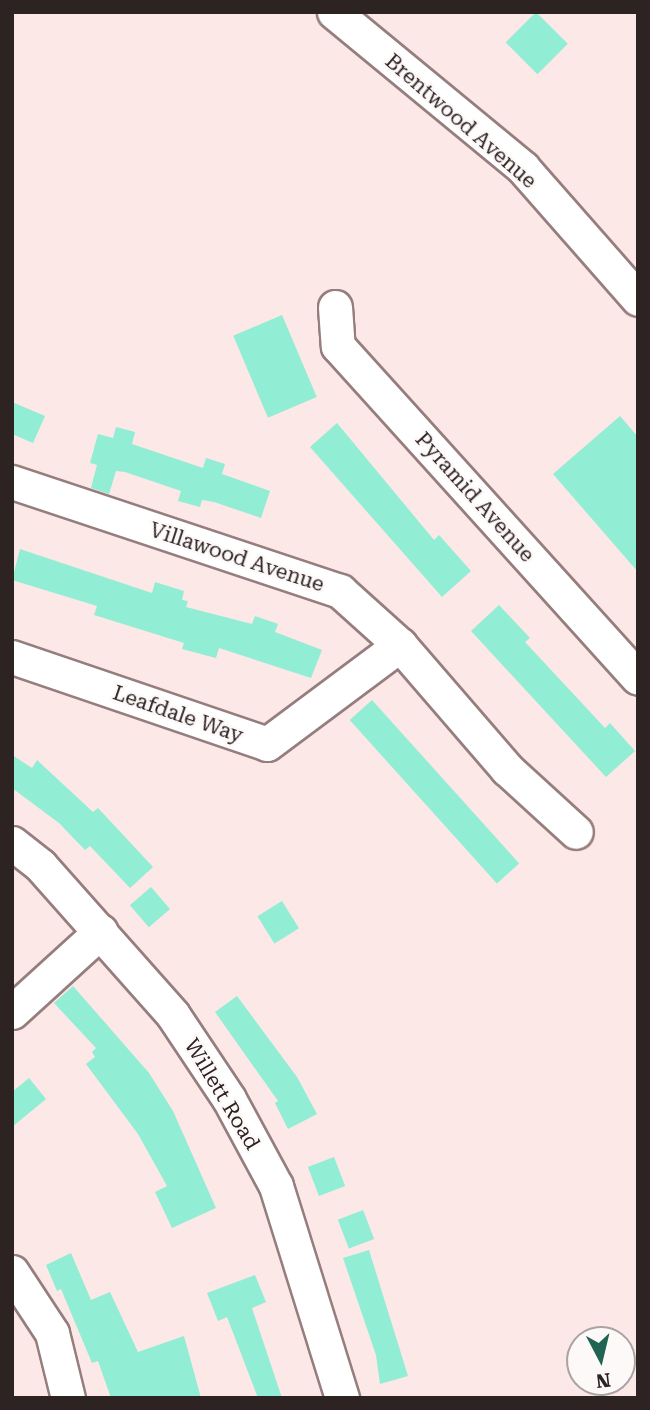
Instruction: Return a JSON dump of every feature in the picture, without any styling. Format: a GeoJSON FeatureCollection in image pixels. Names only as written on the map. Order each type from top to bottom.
{"type":"FeatureCollection","features":[{"type":"Feature","properties":{"kind":"street","name":"Brentwood Avenue"},"geometry":{"type":"LineString","coordinates":[[334,12],[523,168],[638,299]]}},
{"type":"Feature","properties":{"kind":"street","name":"Pyramid Avenue"},"geometry":{"type":"LineString","coordinates":[[335,307],[338,346],[638,678]]}},
{"type":"Feature","properties":{"kind":"street","name":"Villawood Avenue"},"geometry":{"type":"LineString","coordinates":[[12,482],[340,591],[400,645],[507,769],[576,832]]}},
{"type":"Feature","properties":{"kind":"street","name":"Leafdale Way"},"geometry":{"type":"LineString","coordinates":[[12,657],[267,744],[400,645]]}},
{"type":"Feature","properties":{"kind":"street","name":"Willett Road"},"geometry":{"type":"LineString","coordinates":[[12,843],[40,865],[173,1015],[229,1099],[276,1186],[342,1398]]}},
{"type":"Feature","properties":{"kind":"street"},"geometry":{"type":"LineString","coordinates":[[12,1012],[101,931]]}},
{"type":"Feature","properties":{"kind":"street"},"geometry":{"type":"LineString","coordinates":[[12,1272],[52,1333],[68,1398]]}},
{"type":"Feature","properties":{"kind":"building"},"geometry":{"type":"Polygon","coordinates":[[[536,12],[568,44],[537,74],[506,42],[536,12]]]}},
{"type":"Feature","properties":{"kind":"building"},"geometry":{"type":"Polygon","coordinates":[[[282,315],[317,397],[268,418],[233,336],[282,315]]]}},
{"type":"Feature","properties":{"kind":"building"},"geometry":{"type":"Polygon","coordinates":[[[12,402],[45,416],[33,443],[12,434],[12,402]]]}},
{"type":"Feature","properties":{"kind":"building"},"geometry":{"type":"Polygon","coordinates":[[[620,416],[638,437],[638,572],[553,474],[620,416]]]}},
{"type":"Feature","properties":{"kind":"building"},"geometry":{"type":"Polygon","coordinates":[[[337,423],[434,540],[439,535],[471,571],[442,597],[310,447],[337,423]]]}},
{"type":"Feature","properties":{"kind":"building"},"geometry":{"type":"Polygon","coordinates":[[[116,427],[135,432],[132,444],[203,468],[206,458],[225,464],[222,474],[270,491],[261,518],[214,502],[202,500],[200,507],[178,501],[181,491],[125,472],[116,471],[109,494],[91,488],[97,465],[90,463],[98,434],[113,438],[116,427]]]}},
{"type":"Feature","properties":{"kind":"building"},"geometry":{"type":"Polygon","coordinates":[[[20,549],[152,593],[155,582],[184,591],[182,600],[188,601],[186,607],[252,624],[255,616],[278,624],[275,632],[322,650],[311,678],[219,648],[216,658],[182,649],[184,643],[94,615],[97,606],[12,580],[20,549]]]}},
{"type":"Feature","properties":{"kind":"building"},"geometry":{"type":"Polygon","coordinates":[[[499,605],[530,638],[525,642],[605,728],[610,723],[635,751],[606,777],[471,631],[499,605]]]}},
{"type":"Feature","properties":{"kind":"building"},"geometry":{"type":"Polygon","coordinates":[[[372,700],[519,863],[497,884],[350,720],[372,700]]]}},
{"type":"Feature","properties":{"kind":"building"},"geometry":{"type":"Polygon","coordinates":[[[12,755],[32,768],[37,760],[93,812],[98,808],[153,867],[130,888],[90,846],[85,850],[59,823],[12,788],[12,755]]]}},
{"type":"Feature","properties":{"kind":"building"},"geometry":{"type":"Polygon","coordinates":[[[151,887],[170,909],[149,927],[130,905],[151,887]]]}},
{"type":"Feature","properties":{"kind":"building"},"geometry":{"type":"Polygon","coordinates":[[[282,901],[299,928],[274,944],[257,916],[282,901]]]}},
{"type":"Feature","properties":{"kind":"building"},"geometry":{"type":"Polygon","coordinates":[[[73,986],[149,1073],[173,1111],[216,1208],[172,1228],[155,1192],[167,1186],[138,1134],[86,1064],[95,1057],[92,1052],[96,1048],[54,1003],[73,986]]]}},
{"type":"Feature","properties":{"kind":"building"},"geometry":{"type":"Polygon","coordinates":[[[237,996],[297,1077],[317,1114],[288,1129],[275,1103],[278,1101],[215,1012],[237,996]]]}},
{"type":"Feature","properties":{"kind":"building"},"geometry":{"type":"Polygon","coordinates":[[[29,1078],[46,1099],[12,1127],[12,1092],[29,1078]]]}},
{"type":"Feature","properties":{"kind":"building"},"geometry":{"type":"Polygon","coordinates":[[[334,1157],[345,1186],[319,1196],[308,1167],[334,1157]]]}},
{"type":"Feature","properties":{"kind":"building"},"geometry":{"type":"Polygon","coordinates":[[[363,1210],[374,1239],[349,1249],[338,1220],[363,1210]]]}},
{"type":"Feature","properties":{"kind":"building"},"geometry":{"type":"Polygon","coordinates":[[[369,1250],[408,1376],[380,1384],[376,1355],[343,1258],[369,1250]]]}},
{"type":"Feature","properties":{"kind":"building"},"geometry":{"type":"Polygon","coordinates":[[[71,1253],[91,1300],[110,1292],[138,1352],[184,1336],[201,1398],[111,1398],[98,1361],[92,1363],[61,1289],[57,1291],[46,1265],[71,1253]]]}},
{"type":"Feature","properties":{"kind":"building"},"geometry":{"type":"Polygon","coordinates":[[[255,1275],[266,1302],[252,1308],[282,1398],[258,1398],[227,1317],[218,1321],[207,1293],[255,1275]]]}}]}
